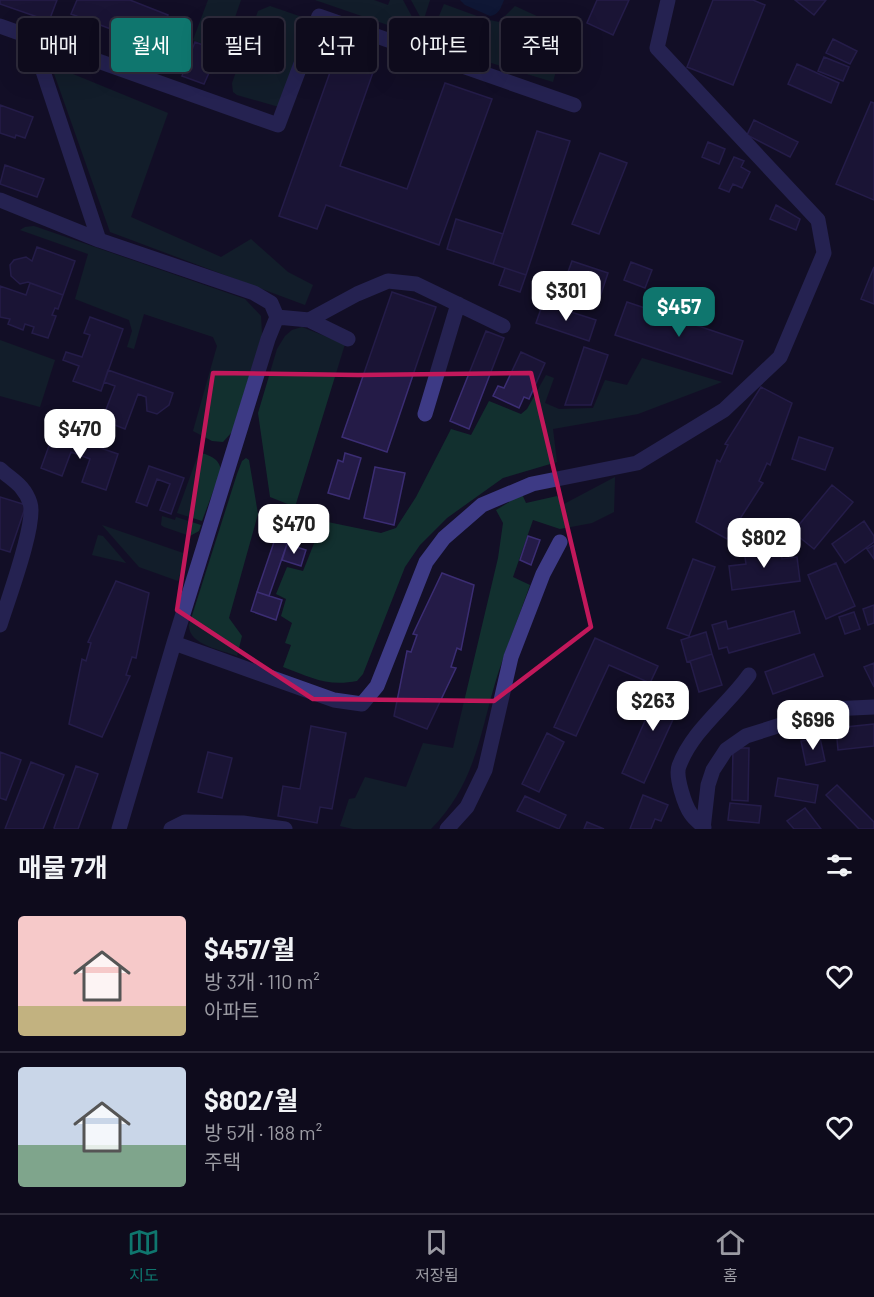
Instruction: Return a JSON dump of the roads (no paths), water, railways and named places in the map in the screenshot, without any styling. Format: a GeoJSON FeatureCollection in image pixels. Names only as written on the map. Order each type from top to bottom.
{"type":"FeatureCollection","features":[{"type":"Feature","properties":{"kind":"street"},"geometry":{"type":"LineString","coordinates":[[174,643],[334,700],[362,704],[377,686],[426,562],[444,538],[482,505],[532,484],[638,463],[724,410],[780,357],[825,253],[818,220],[657,48],[668,0]]}},
{"type":"Feature","properties":{"kind":"street"},"geometry":{"type":"LineString","coordinates":[[99,62],[278,125],[319,16],[574,105]]}},
{"type":"Feature","properties":{"kind":"street"},"geometry":{"type":"LineString","coordinates":[[0,26],[18,33]]}},
{"type":"Feature","properties":{"kind":"street"},"geometry":{"type":"LineString","coordinates":[[43,72],[99,240]]}},
{"type":"Feature","properties":{"kind":"street"},"geometry":{"type":"LineString","coordinates":[[0,200],[99,240],[254,293],[271,303],[277,316],[174,643],[119,829]]}},
{"type":"Feature","properties":{"kind":"street"},"geometry":{"type":"LineString","coordinates":[[309,320],[388,280],[416,284],[503,326]]}},
{"type":"Feature","properties":{"kind":"street"},"geometry":{"type":"LineString","coordinates":[[425,414],[458,304]]}},
{"type":"Feature","properties":{"kind":"street"},"geometry":{"type":"LineString","coordinates":[[277,316],[309,320],[348,339]]}},
{"type":"Feature","properties":{"kind":"street"},"geometry":{"type":"LineString","coordinates":[[0,469],[20,484],[31,505],[29,530],[0,625]]}},
{"type":"Feature","properties":{"kind":"street"},"geometry":{"type":"LineString","coordinates":[[447,829],[467,807],[484,770],[511,657],[543,574],[560,542]]}},
{"type":"Feature","properties":{"kind":"street"},"geometry":{"type":"LineString","coordinates":[[704,828],[691,814],[683,797],[678,768],[699,730],[736,693],[749,675]]}},
{"type":"Feature","properties":{"kind":"street"},"geometry":{"type":"LineString","coordinates":[[704,828],[708,784],[713,770],[726,750],[746,736],[831,709],[874,707]]}},
{"type":"Feature","properties":{"kind":"street"},"geometry":{"type":"LineString","coordinates":[[173,829],[185,822],[243,823],[285,829]]}},
{"type":"Feature","properties":{"kind":"water"},"geometry":{"type":"Polygon","coordinates":[[[460,0],[504,0],[498,12],[490,16],[465,5],[460,0]]]}}]}
